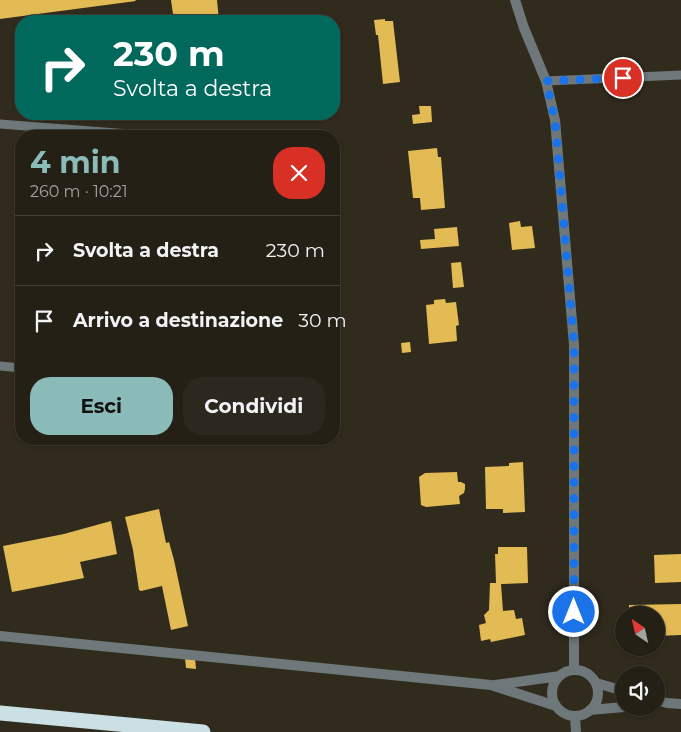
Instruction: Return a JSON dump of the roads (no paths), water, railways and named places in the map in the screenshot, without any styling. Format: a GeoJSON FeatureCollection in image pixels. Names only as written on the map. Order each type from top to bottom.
{"type":"FeatureCollection","features":[{"type":"Feature","properties":{"kind":"highway"},"geometry":{"type":"LineString","coordinates":[[0,713],[203,732]]}},
{"type":"Feature","properties":{"kind":"street"},"geometry":{"type":"LineString","coordinates":[[515,0],[524,28],[546,81],[555,120],[574,344],[574,670]]}},
{"type":"Feature","properties":{"kind":"street"},"geometry":{"type":"LineString","coordinates":[[0,636],[491,686],[556,706],[564,713],[575,716],[590,710],[615,708]]}},
{"type":"Feature","properties":{"kind":"street"},"geometry":{"type":"LineString","coordinates":[[556,706],[552,695],[553,685],[566,672],[574,670],[586,673],[596,682],[615,687]]}},
{"type":"Feature","properties":{"kind":"street"},"geometry":{"type":"LineString","coordinates":[[491,686],[560,676]]}},
{"type":"Feature","properties":{"kind":"street"},"geometry":{"type":"LineString","coordinates":[[590,710],[598,697],[596,682]]}},
{"type":"Feature","properties":{"kind":"street"},"geometry":{"type":"LineString","coordinates":[[665,703],[681,704]]}},
{"type":"Feature","properties":{"kind":"street"},"geometry":{"type":"LineString","coordinates":[[575,716],[576,732]]}},
{"type":"Feature","properties":{"kind":"lane"},"geometry":{"type":"LineString","coordinates":[[546,81],[681,74]]}},
{"type":"Feature","properties":{"kind":"lane"},"geometry":{"type":"LineString","coordinates":[[0,124],[78,130]]}},
{"type":"Feature","properties":{"kind":"lane"},"geometry":{"type":"LineString","coordinates":[[0,366],[15,367]]}}]}
